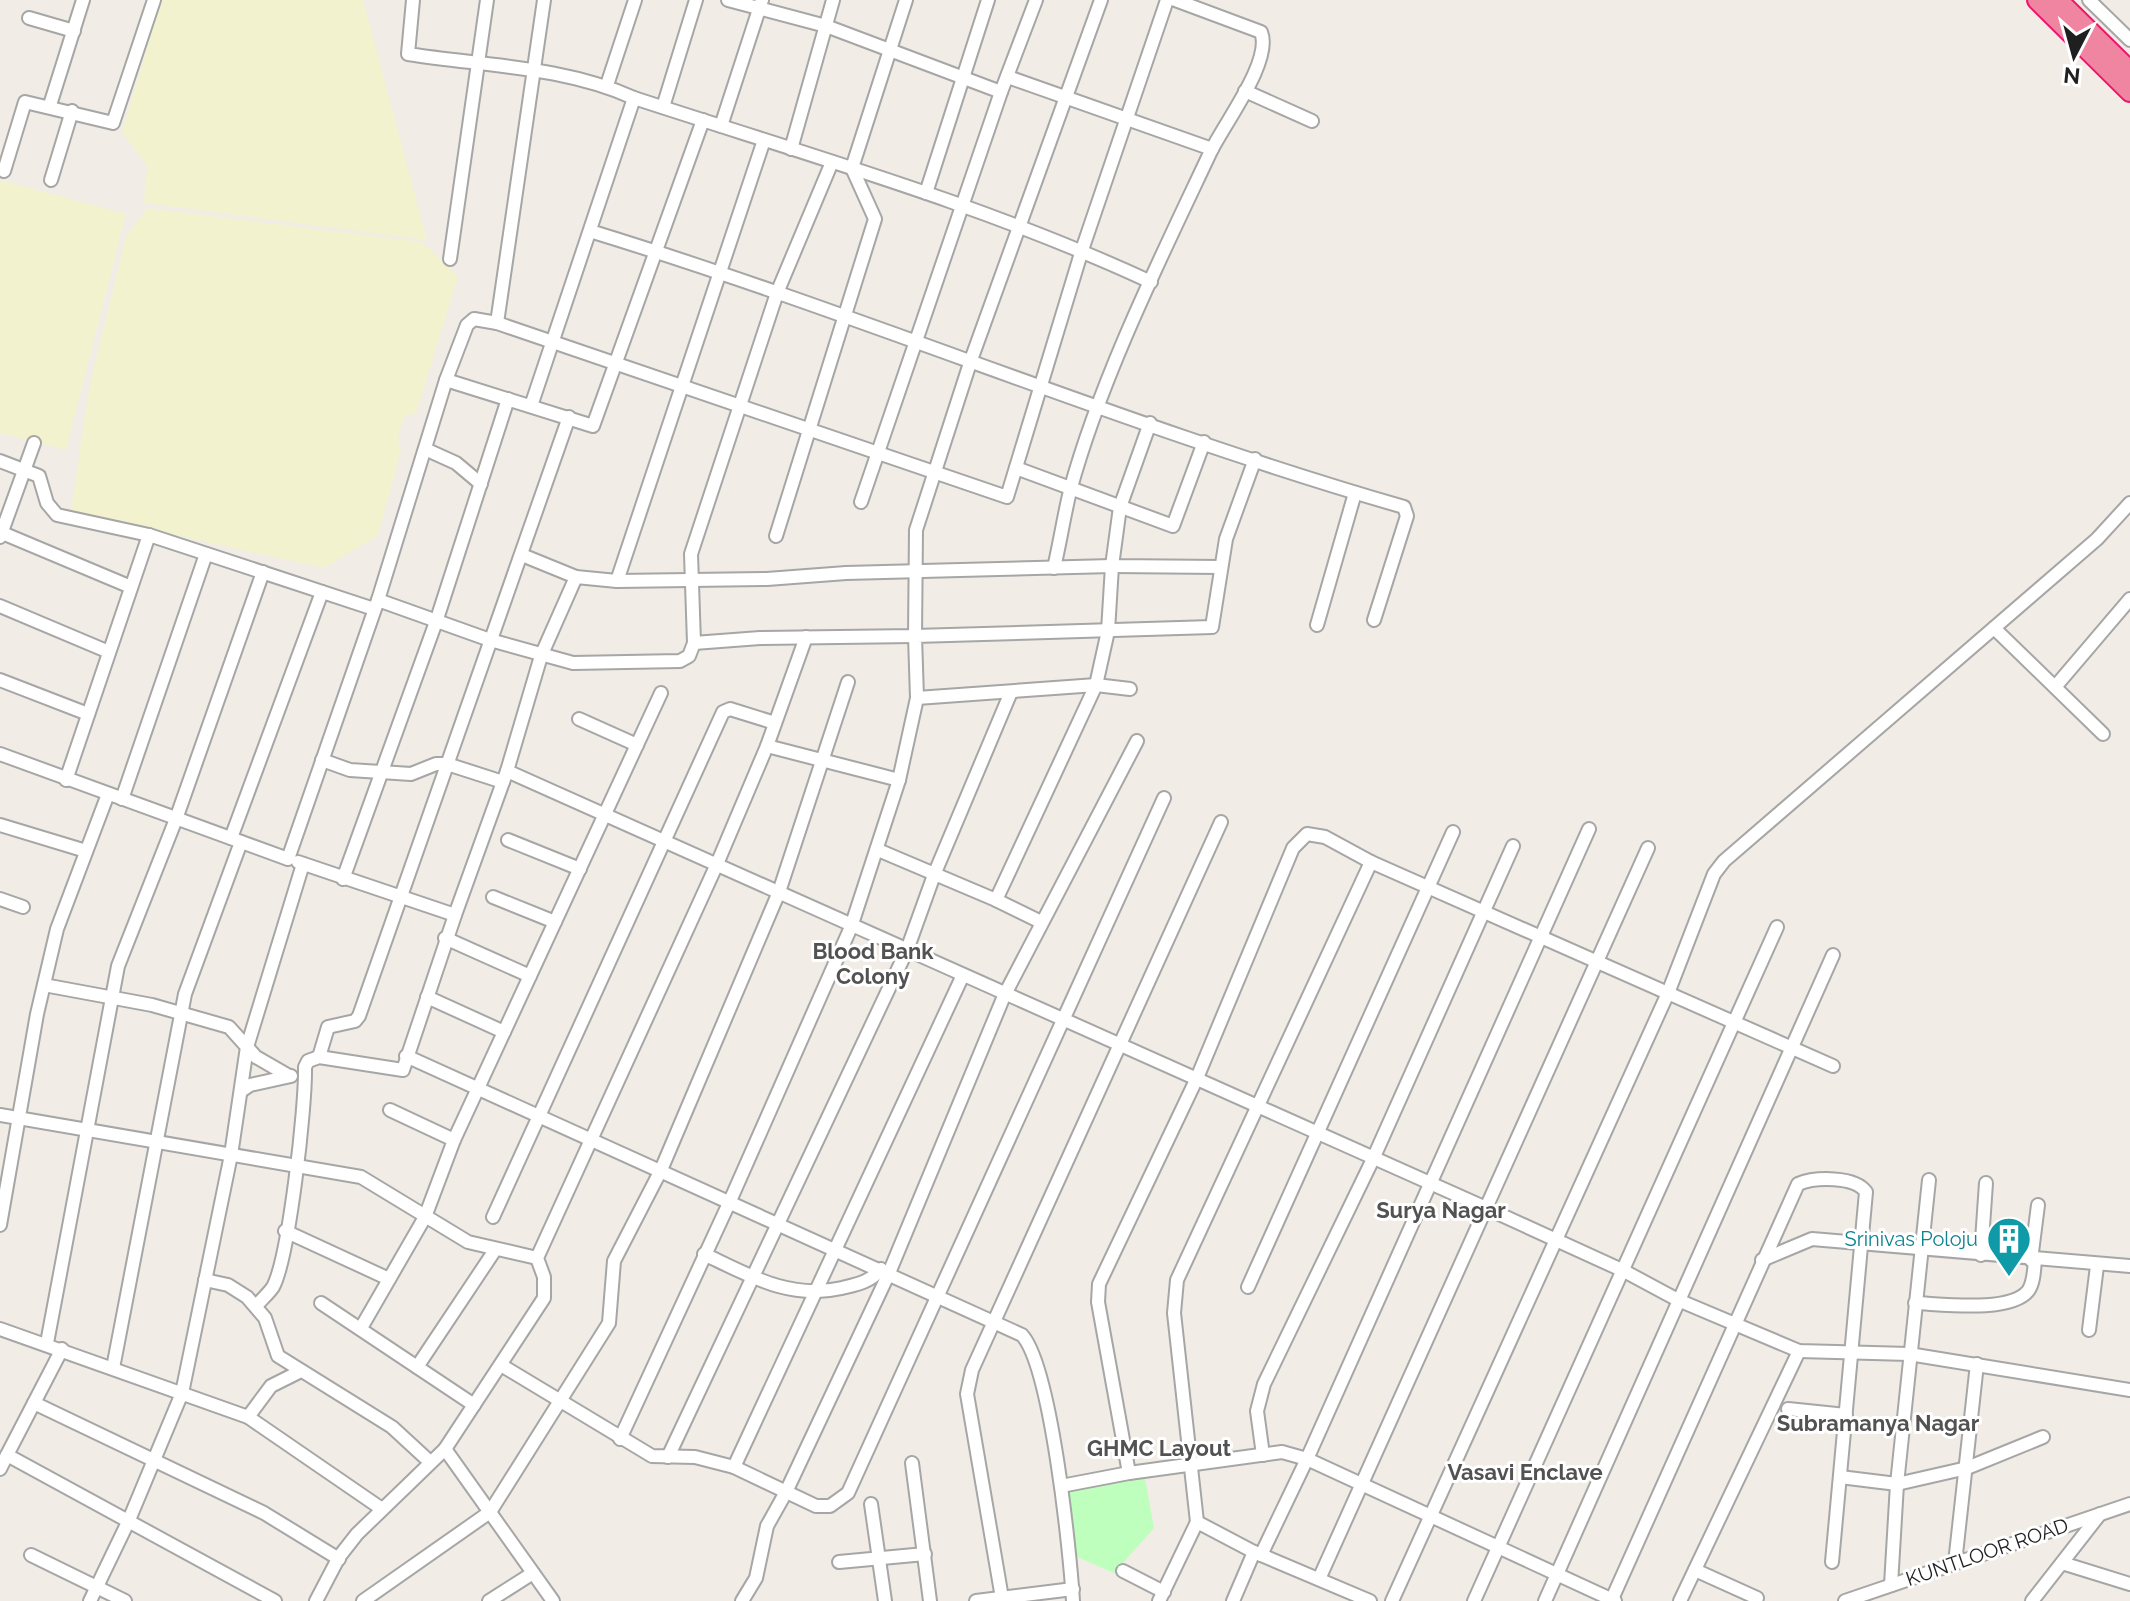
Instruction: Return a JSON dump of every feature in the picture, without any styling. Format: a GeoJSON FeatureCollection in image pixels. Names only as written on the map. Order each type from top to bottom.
{"type":"FeatureCollection","features":[{"type":"Feature","properties":{"kind":"highway"},"geometry":{"type":"LineString","coordinates":[[2037,0],[2130,92]]}},
{"type":"Feature","properties":{"kind":"highway"},"geometry":{"type":"LineString","coordinates":[[2058,0],[2130,71]]}},
{"type":"Feature","properties":{"kind":"street"},"geometry":{"type":"LineString","coordinates":[[50,105],[83,0]]}},
{"type":"Feature","properties":{"kind":"street"},"geometry":{"type":"LineString","coordinates":[[4,171],[22,104],[50,105],[113,123],[154,0]]}},
{"type":"Feature","properties":{"kind":"street"},"geometry":{"type":"LineString","coordinates":[[413,0],[408,54],[477,65],[534,69],[607,85],[634,98],[962,205],[1082,250],[1151,282]]}},
{"type":"Feature","properties":{"kind":"street"},"geometry":{"type":"LineString","coordinates":[[450,259],[487,0]]}},
{"type":"Feature","properties":{"kind":"street"},"geometry":{"type":"LineString","coordinates":[[497,323],[544,0]]}},
{"type":"Feature","properties":{"kind":"street"},"geometry":{"type":"LineString","coordinates":[[607,85],[635,0]]}},
{"type":"Feature","properties":{"kind":"street"},"geometry":{"type":"LineString","coordinates":[[663,107],[696,0]]}},
{"type":"Feature","properties":{"kind":"street"},"geometry":{"type":"LineString","coordinates":[[728,0],[760,4],[826,26],[1001,92]]}},
{"type":"Feature","properties":{"kind":"street"},"geometry":{"type":"LineString","coordinates":[[791,149],[833,0]]}},
{"type":"Feature","properties":{"kind":"street"},"geometry":{"type":"LineString","coordinates":[[776,536],[875,219],[852,168],[906,0]]}},
{"type":"Feature","properties":{"kind":"street"},"geometry":{"type":"LineString","coordinates":[[926,193],[988,0]]}},
{"type":"Feature","properties":{"kind":"street"},"geometry":{"type":"LineString","coordinates":[[861,502],[1001,92],[1036,0]]}},
{"type":"Feature","properties":{"kind":"street"},"geometry":{"type":"LineString","coordinates":[[620,1439],[851,927],[878,850],[899,780],[917,698],[916,530],[937,473],[971,360],[1022,227],[1101,0]]}},
{"type":"Feature","properties":{"kind":"street"},"geometry":{"type":"LineString","coordinates":[[288,859],[376,604],[446,380],[467,325],[474,319],[497,323],[1007,497],[1082,250],[1130,117],[1167,0]]}},
{"type":"Feature","properties":{"kind":"street"},"geometry":{"type":"LineString","coordinates":[[1054,568],[1071,490],[1099,406],[1212,149],[1245,91],[1264,47],[1261,32],[1175,0]]}},
{"type":"Feature","properties":{"kind":"street"},"geometry":{"type":"LineString","coordinates":[[2089,0],[2130,40]]}},
{"type":"Feature","properties":{"kind":"street"},"geometry":{"type":"LineString","coordinates":[[721,126],[760,4]]}},
{"type":"Feature","properties":{"kind":"street"},"geometry":{"type":"LineString","coordinates":[[29,18],[74,31]]}},
{"type":"Feature","properties":{"kind":"street"},"geometry":{"type":"LineString","coordinates":[[1008,77],[1130,117],[1212,149]]}},
{"type":"Feature","properties":{"kind":"street"},"geometry":{"type":"LineString","coordinates":[[1245,91],[1312,121]]}},
{"type":"Feature","properties":{"kind":"street"},"geometry":{"type":"LineString","coordinates":[[531,406],[634,98]]}},
{"type":"Feature","properties":{"kind":"street"},"geometry":{"type":"LineString","coordinates":[[51,180],[72,111]]}},
{"type":"Feature","properties":{"kind":"street"},"geometry":{"type":"LineString","coordinates":[[446,380],[593,426],[703,120]]}},
{"type":"Feature","properties":{"kind":"street"},"geometry":{"type":"LineString","coordinates":[[617,581],[764,140]]}},
{"type":"Feature","properties":{"kind":"street"},"geometry":{"type":"LineString","coordinates":[[0,461],[39,476],[47,503],[57,515],[149,535],[322,592],[437,619],[541,656],[573,663],[680,661],[689,656],[694,643],[691,554],[777,293],[832,162]]}},
{"type":"Feature","properties":{"kind":"street"},"geometry":{"type":"LineString","coordinates":[[590,231],[718,272],[1204,442],[1404,507],[1407,511],[1374,620]]}},
{"type":"Feature","properties":{"kind":"street"},"geometry":{"type":"LineString","coordinates":[[343,879],[437,619],[508,399]]}},
{"type":"Feature","properties":{"kind":"street"},"geometry":{"type":"LineString","coordinates":[[319,1057],[328,1027],[355,1021],[359,1016],[569,417]]}},
{"type":"Feature","properties":{"kind":"street"},"geometry":{"type":"LineString","coordinates":[[996,900],[1096,685],[1108,631],[1120,507],[1150,423]]}},
{"type":"Feature","properties":{"kind":"street"},"geometry":{"type":"LineString","coordinates":[[1016,468],[1173,526],[1204,442]]}},
{"type":"Feature","properties":{"kind":"street"},"geometry":{"type":"LineString","coordinates":[[34,443],[1,533],[131,587]]}},
{"type":"Feature","properties":{"kind":"street"},"geometry":{"type":"LineString","coordinates":[[425,449],[456,463],[481,484]]}},
{"type":"Feature","properties":{"kind":"street"},"geometry":{"type":"LineString","coordinates":[[694,643],[806,637],[1212,627],[1226,539],[1255,459]]}},
{"type":"Feature","properties":{"kind":"street"},"geometry":{"type":"LineString","coordinates":[[1317,625],[1355,493]]}},
{"type":"Feature","properties":{"kind":"street"},"geometry":{"type":"LineString","coordinates":[[1392,1601],[1668,993],[1705,890],[1724,861],[2097,539],[2130,503]]}},
{"type":"Feature","properties":{"kind":"street"},"geometry":{"type":"LineString","coordinates":[[66,780],[149,535]]}},
{"type":"Feature","properties":{"kind":"street"},"geometry":{"type":"LineString","coordinates":[[122,799],[206,554]]}},
{"type":"Feature","properties":{"kind":"street"},"geometry":{"type":"LineString","coordinates":[[522,555],[576,577],[617,581],[1112,566],[1221,567]]}},
{"type":"Feature","properties":{"kind":"street"},"geometry":{"type":"LineString","coordinates":[[47,1343],[118,966],[176,819],[263,572]]}},
{"type":"Feature","properties":{"kind":"street"},"geometry":{"type":"LineString","coordinates":[[257,1305],[272,1288],[285,1231],[308,1061],[319,1057],[400,1071],[505,777],[541,656],[576,577]]}},
{"type":"Feature","properties":{"kind":"street"},"geometry":{"type":"LineString","coordinates":[[113,1368],[180,1014],[236,840],[322,592]]}},
{"type":"Feature","properties":{"kind":"street"},"geometry":{"type":"LineString","coordinates":[[2055,687],[2130,599]]}},
{"type":"Feature","properties":{"kind":"street"},"geometry":{"type":"LineString","coordinates":[[0,606],[109,652]]}},
{"type":"Feature","properties":{"kind":"street"},"geometry":{"type":"LineString","coordinates":[[1994,628],[2103,734]]}},
{"type":"Feature","properties":{"kind":"street"},"geometry":{"type":"LineString","coordinates":[[316,1601],[339,1559],[382,1509],[445,1449],[544,1298],[544,1277],[537,1258],[717,864],[767,746],[806,637]]}},
{"type":"Feature","properties":{"kind":"street"},"geometry":{"type":"LineString","coordinates":[[0,680],[88,714]]}},
{"type":"Feature","properties":{"kind":"street"},"geometry":{"type":"LineString","coordinates":[[363,1601],[490,1512],[609,1323],[614,1261],[661,1170],[779,892],[848,682]]}},
{"type":"Feature","properties":{"kind":"street"},"geometry":{"type":"LineString","coordinates":[[917,698],[1096,685],[1130,689]]}},
{"type":"Feature","properties":{"kind":"street"},"geometry":{"type":"LineString","coordinates":[[668,1457],[907,950],[934,875],[1011,692]]}},
{"type":"Feature","properties":{"kind":"street"},"geometry":{"type":"LineString","coordinates":[[361,1328],[425,1217],[454,1140],[661,693]]}},
{"type":"Feature","properties":{"kind":"street"},"geometry":{"type":"LineString","coordinates":[[493,1217],[663,839],[726,709],[775,723]]}},
{"type":"Feature","properties":{"kind":"street"},"geometry":{"type":"LineString","coordinates":[[579,719],[637,745]]}},
{"type":"Feature","properties":{"kind":"street"},"geometry":{"type":"LineString","coordinates":[[742,1601],[756,1578],[767,1526],[786,1492],[885,1271],[1004,996],[1137,741]]}},
{"type":"Feature","properties":{"kind":"street"},"geometry":{"type":"LineString","coordinates":[[767,746],[899,780]]}},
{"type":"Feature","properties":{"kind":"street"},"geometry":{"type":"LineString","coordinates":[[0,754],[343,879],[455,915]]}},
{"type":"Feature","properties":{"kind":"street"},"geometry":{"type":"LineString","coordinates":[[322,760],[350,770],[411,774],[436,764],[447,764],[505,777],[606,813],[1004,996],[1064,1018],[1486,1208],[1624,1271],[1678,1300],[1799,1351],[1909,1354],[2130,1390]]}},
{"type":"Feature","properties":{"kind":"street"},"geometry":{"type":"LineString","coordinates":[[0,1225],[57,929],[108,794]]}},
{"type":"Feature","properties":{"kind":"street"},"geometry":{"type":"LineString","coordinates":[[501,1365],[652,1456],[695,1457],[734,1467],[822,1506],[830,1506],[848,1493],[1164,798]]}},
{"type":"Feature","properties":{"kind":"street"},"geometry":{"type":"LineString","coordinates":[[1002,1598],[967,1394],[972,1370],[1221,822]]}},
{"type":"Feature","properties":{"kind":"street"},"geometry":{"type":"LineString","coordinates":[[0,825],[86,851]]}},
{"type":"Feature","properties":{"kind":"street"},"geometry":{"type":"LineString","coordinates":[[1234,1600],[1307,1459],[1589,829]]}},
{"type":"Feature","properties":{"kind":"street"},"geometry":{"type":"LineString","coordinates":[[1248,1287],[1453,832]]}},
{"type":"Feature","properties":{"kind":"street"},"geometry":{"type":"LineString","coordinates":[[1129,1473],[1098,1302],[1099,1284],[1197,1078],[1300,839],[1318,834],[1428,888],[1833,1066]]}},
{"type":"Feature","properties":{"kind":"street"},"geometry":{"type":"LineString","coordinates":[[508,840],[580,869]]}},
{"type":"Feature","properties":{"kind":"street"},"geometry":{"type":"LineString","coordinates":[[1263,1455],[1259,1397],[1373,1159],[1513,846]]}},
{"type":"Feature","properties":{"kind":"street"},"geometry":{"type":"LineString","coordinates":[[1319,1579],[1648,848]]}},
{"type":"Feature","properties":{"kind":"street"},"geometry":{"type":"LineString","coordinates":[[878,850],[1041,922]]}},
{"type":"Feature","properties":{"kind":"street"},"geometry":{"type":"LineString","coordinates":[[1123,1571],[1162,1596],[1197,1522],[1174,1292],[1185,1258],[1371,862]]}},
{"type":"Feature","properties":{"kind":"street"},"geometry":{"type":"LineString","coordinates":[[90,1601],[129,1520],[182,1393],[231,1155],[247,1047],[303,864]]}},
{"type":"Feature","properties":{"kind":"street"},"geometry":{"type":"LineString","coordinates":[[493,897],[555,922]]}},
{"type":"Feature","properties":{"kind":"street"},"geometry":{"type":"LineString","coordinates":[[0,899],[23,907]]}},
{"type":"Feature","properties":{"kind":"street"},"geometry":{"type":"LineString","coordinates":[[1474,1601],[1777,927]]}},
{"type":"Feature","properties":{"kind":"street"},"geometry":{"type":"LineString","coordinates":[[445,938],[530,976]]}},
{"type":"Feature","properties":{"kind":"street"},"geometry":{"type":"LineString","coordinates":[[1545,1601],[1833,955]]}},
{"type":"Feature","properties":{"kind":"street"},"geometry":{"type":"LineString","coordinates":[[734,1467],[963,975]]}},
{"type":"Feature","properties":{"kind":"street"},"geometry":{"type":"LineString","coordinates":[[44,985],[229,1027],[256,1057],[289,1076],[305,1079]]}},
{"type":"Feature","properties":{"kind":"street"},"geometry":{"type":"LineString","coordinates":[[427,997],[504,1032]]}},
{"type":"Feature","properties":{"kind":"street"},"geometry":{"type":"LineString","coordinates":[[406,1056],[1022,1335],[1036,1357],[1061,1486],[1073,1595],[976,1601]]}},
{"type":"Feature","properties":{"kind":"street"},"geometry":{"type":"LineString","coordinates":[[241,1091],[250,1085],[289,1076]]}},
{"type":"Feature","properties":{"kind":"street"},"geometry":{"type":"LineString","coordinates":[[390,1110],[454,1140]]}},
{"type":"Feature","properties":{"kind":"street"},"geometry":{"type":"LineString","coordinates":[[0,1115],[361,1177],[468,1242],[537,1258]]}},
{"type":"Feature","properties":{"kind":"street"},"geometry":{"type":"LineString","coordinates":[[1061,1486],[1129,1473],[1193,1467],[1282,1452],[1307,1459],[1614,1600],[1798,1184],[1808,1180],[1856,1184],[1865,1188],[1832,1562]]}},
{"type":"Feature","properties":{"kind":"street"},"geometry":{"type":"LineString","coordinates":[[1891,1585],[1909,1354],[1929,1180]]}},
{"type":"Feature","properties":{"kind":"street"},"geometry":{"type":"LineString","coordinates":[[1981,1255],[1986,1183]]}},
{"type":"Feature","properties":{"kind":"street"},"geometry":{"type":"LineString","coordinates":[[1915,1303],[1982,1305],[2019,1298],[2031,1285],[2038,1205]]}},
{"type":"Feature","properties":{"kind":"street"},"geometry":{"type":"LineString","coordinates":[[285,1231],[389,1279]]}},
{"type":"Feature","properties":{"kind":"street"},"geometry":{"type":"LineString","coordinates":[[1762,1260],[1812,1239],[2097,1266],[2130,1266]]}},
{"type":"Feature","properties":{"kind":"street"},"geometry":{"type":"LineString","coordinates":[[417,1367],[495,1250]]}},
{"type":"Feature","properties":{"kind":"street"},"geometry":{"type":"LineString","coordinates":[[704,1254],[774,1287],[817,1292],[865,1282],[885,1271]]}},
{"type":"Feature","properties":{"kind":"street"},"geometry":{"type":"LineString","coordinates":[[2089,1330],[2097,1266]]}},
{"type":"Feature","properties":{"kind":"street"},"geometry":{"type":"LineString","coordinates":[[205,1280],[228,1285],[257,1305],[265,1318],[278,1356],[392,1427],[430,1462]]}},
{"type":"Feature","properties":{"kind":"street"},"geometry":{"type":"LineString","coordinates":[[321,1303],[474,1405]]}},
{"type":"Feature","properties":{"kind":"street"},"geometry":{"type":"LineString","coordinates":[[0,1329],[47,1343],[248,1417],[382,1509]]}},
{"type":"Feature","properties":{"kind":"street"},"geometry":{"type":"LineString","coordinates":[[0,1469],[62,1349]]}},
{"type":"Feature","properties":{"kind":"street"},"geometry":{"type":"LineString","coordinates":[[1680,1601],[1799,1351]]}},
{"type":"Feature","properties":{"kind":"street"},"geometry":{"type":"LineString","coordinates":[[1955,1563],[1977,1364]]}},
{"type":"Feature","properties":{"kind":"street"},"geometry":{"type":"LineString","coordinates":[[248,1417],[271,1386],[301,1371]]}},
{"type":"Feature","properties":{"kind":"street"},"geometry":{"type":"LineString","coordinates":[[34,1403],[264,1513],[339,1559]]}},
{"type":"Feature","properties":{"kind":"street"},"geometry":{"type":"LineString","coordinates":[[1788,1409],[1846,1415]]}},
{"type":"Feature","properties":{"kind":"street"},"geometry":{"type":"LineString","coordinates":[[1840,1477],[1897,1484],[1967,1468],[2043,1437]]}},
{"type":"Feature","properties":{"kind":"street"},"geometry":{"type":"LineString","coordinates":[[445,1449],[553,1601]]}},
{"type":"Feature","properties":{"kind":"street"},"geometry":{"type":"LineString","coordinates":[[7,1455],[275,1601]]}},
{"type":"Feature","properties":{"kind":"street"},"geometry":{"type":"LineString","coordinates":[[912,1463],[930,1601]]}},
{"type":"Feature","properties":{"kind":"street"},"geometry":{"type":"LineString","coordinates":[[871,1504],[885,1601]]}},
{"type":"Feature","properties":{"kind":"street","name":"KUNTLOOR ROAD"},"geometry":{"type":"LineString","coordinates":[[1845,1601],[2130,1504]]}},
{"type":"Feature","properties":{"kind":"street"},"geometry":{"type":"LineString","coordinates":[[2032,1601],[2100,1514]]}},
{"type":"Feature","properties":{"kind":"street"},"geometry":{"type":"LineString","coordinates":[[1197,1522],[1258,1554],[1370,1601]]}},
{"type":"Feature","properties":{"kind":"street"},"geometry":{"type":"LineString","coordinates":[[839,1562],[925,1554]]}},
{"type":"Feature","properties":{"kind":"street"},"geometry":{"type":"LineString","coordinates":[[31,1555],[125,1601]]}},
{"type":"Feature","properties":{"kind":"street"},"geometry":{"type":"LineString","coordinates":[[2062,1563],[2130,1584]]}},
{"type":"Feature","properties":{"kind":"street"},"geometry":{"type":"LineString","coordinates":[[1695,1570],[1757,1598]]}},
{"type":"Feature","properties":{"kind":"street"},"geometry":{"type":"LineString","coordinates":[[489,1601],[533,1573]]}},
{"type":"Feature","properties":{"kind":"green space"},"geometry":{"type":"Polygon","coordinates":[[[161,0],[363,0],[427,240],[144,203],[147,166],[122,132],[161,0]]]}},
{"type":"Feature","properties":{"kind":"green space"},"geometry":{"type":"Polygon","coordinates":[[[0,180],[126,214],[66,450],[0,433],[0,180]]]}},
{"type":"Feature","properties":{"kind":"green space"},"geometry":{"type":"Polygon","coordinates":[[[148,208],[422,242],[458,277],[416,413],[405,416],[398,436],[401,450],[378,535],[324,568],[71,512],[89,388],[126,236],[148,208]]]}},
{"type":"Feature","properties":{"kind":"green space"},"geometry":{"type":"Polygon","coordinates":[[[1145,1478],[1154,1528],[1114,1573],[1068,1553],[1066,1490],[1145,1478]]]}},
{"type":"Feature","properties":{"kind":"place","name":"Srinivas Poloju"},"geometry":{"type":"Point","coordinates":[2009,1278]}},
{"type":"Feature","properties":{"kind":"district","name":"Blood Bank Colony"},"geometry":{"type":"Point","coordinates":[873,964]}},
{"type":"Feature","properties":{"kind":"district","name":"Surya Nagar"},"geometry":{"type":"Point","coordinates":[1441,1210]}},
{"type":"Feature","properties":{"kind":"district","name":"Subramanya Nagar"},"geometry":{"type":"Point","coordinates":[1878,1423]}},
{"type":"Feature","properties":{"kind":"district","name":"GHMC Layout"},"geometry":{"type":"Point","coordinates":[1159,1448]}},
{"type":"Feature","properties":{"kind":"district","name":"Vasavi Enclave"},"geometry":{"type":"Point","coordinates":[1525,1472]}}]}
